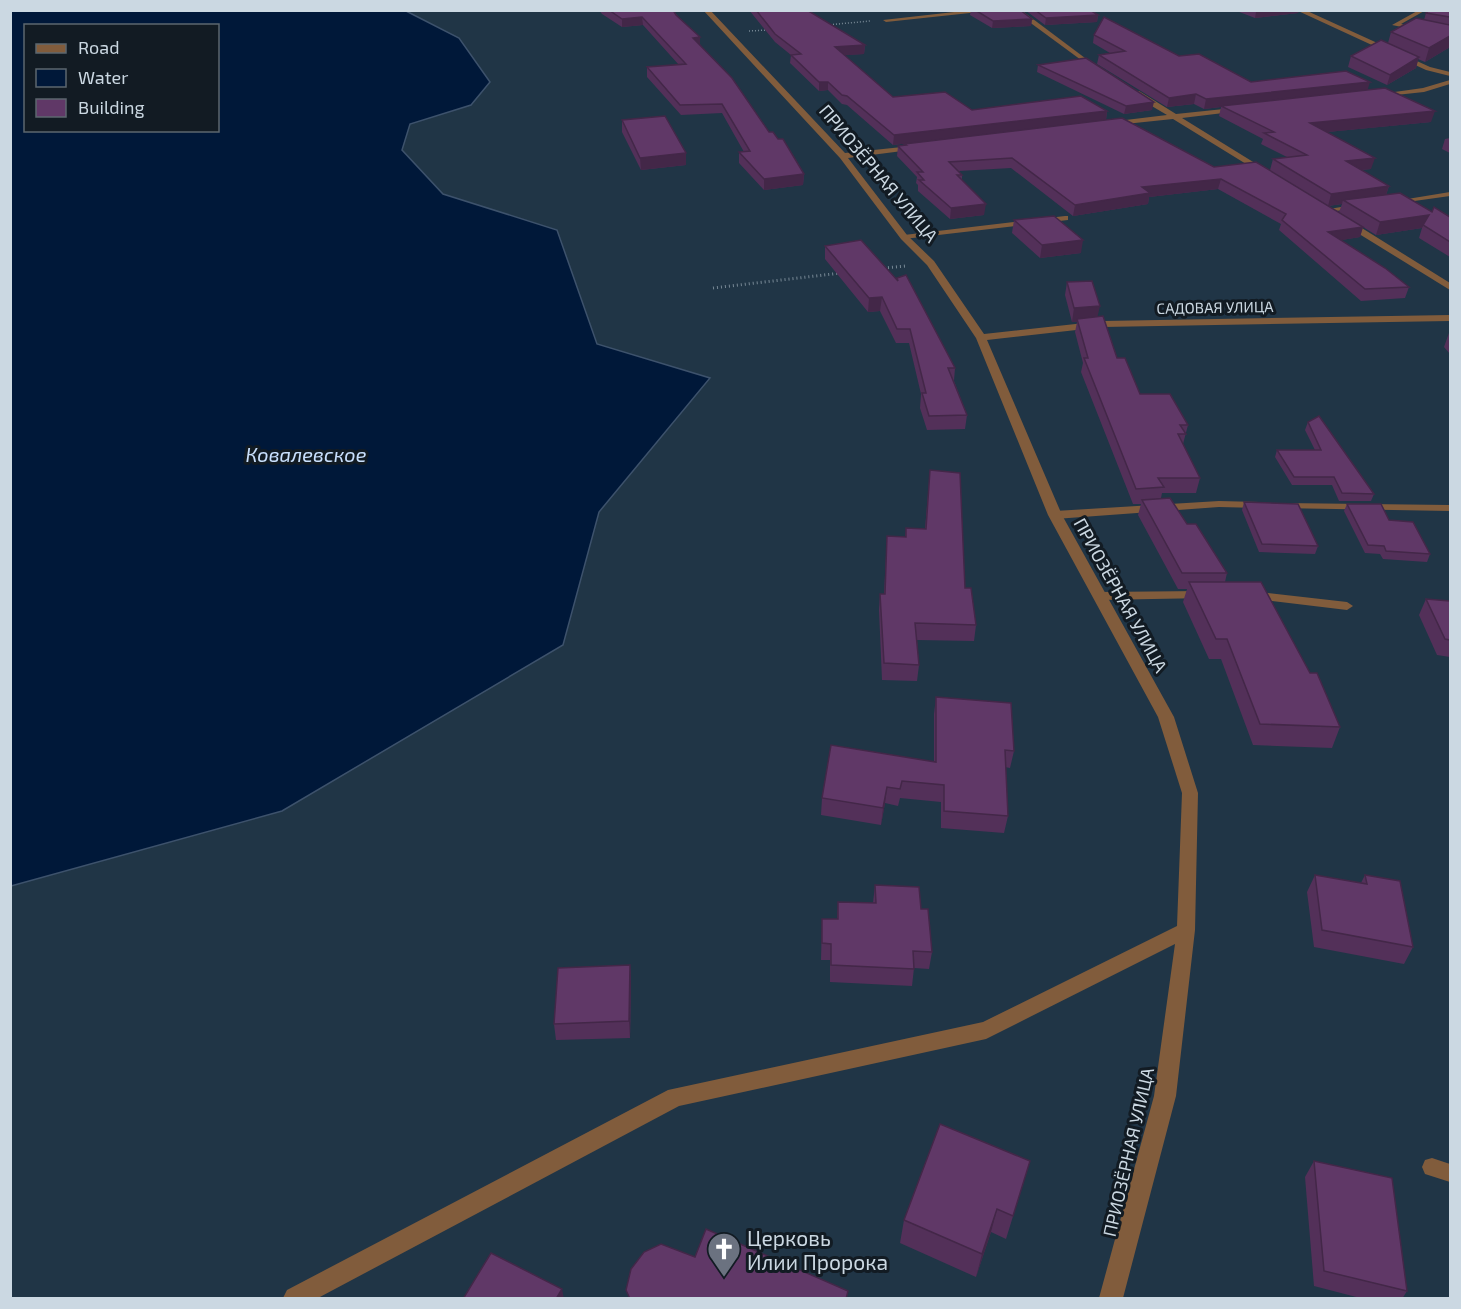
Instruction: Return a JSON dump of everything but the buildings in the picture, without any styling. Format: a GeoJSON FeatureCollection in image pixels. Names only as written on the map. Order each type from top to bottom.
{"type":"FeatureCollection","features":[{"type":"Feature","properties":{"kind":"street","name":"ПРИОЗЁРНАЯ УЛИЦА"},"geometry":{"type":"LineString","coordinates":[[706,10],[725,33],[843,156],[904,237],[931,263],[981,339],[1055,515],[1166,717],[1190,793],[1186,930],[1165,1096],[1112,1299]]}},
{"type":"Feature","properties":{"kind":"street"},"geometry":{"type":"LineString","coordinates":[[1016,10],[1110,77]]}},
{"type":"Feature","properties":{"kind":"street"},"geometry":{"type":"LineString","coordinates":[[1299,10],[1428,69],[1450,74]]}},
{"type":"Feature","properties":{"kind":"street"},"geometry":{"type":"LineString","coordinates":[[1365,96],[1424,90],[1450,82]]}},
{"type":"Feature","properties":{"kind":"street"},"geometry":{"type":"LineString","coordinates":[[1129,88],[1272,176]]}},
{"type":"Feature","properties":{"kind":"street"},"geometry":{"type":"LineString","coordinates":[[1104,124],[1246,109]]}},
{"type":"Feature","properties":{"kind":"street"},"geometry":{"type":"LineString","coordinates":[[843,156],[927,146]]}},
{"type":"Feature","properties":{"kind":"street"},"geometry":{"type":"LineString","coordinates":[[1318,205],[1450,287]]}},
{"type":"Feature","properties":{"kind":"street","name":"САДОВАЯ УЛИЦА"},"geometry":{"type":"LineString","coordinates":[[981,339],[1103,324],[1450,318]]}},
{"type":"Feature","properties":{"kind":"street"},"geometry":{"type":"LineString","coordinates":[[295,1299],[675,1097],[986,1030],[1186,930]]}},
{"type":"Feature","properties":{"kind":"lane"},"geometry":{"type":"LineString","coordinates":[[886,20],[996,10]]}},
{"type":"Feature","properties":{"kind":"lane"},"geometry":{"type":"LineString","coordinates":[[1424,10],[1395,25],[1450,35]]}},
{"type":"Feature","properties":{"kind":"lane"},"geometry":{"type":"LineString","coordinates":[[1383,203],[1450,194]]}},
{"type":"Feature","properties":{"kind":"lane"},"geometry":{"type":"LineString","coordinates":[[1327,210],[1372,204]]}},
{"type":"Feature","properties":{"kind":"lane"},"geometry":{"type":"LineString","coordinates":[[904,237],[1065,218]]}},
{"type":"Feature","properties":{"kind":"lane"},"geometry":{"type":"LineString","coordinates":[[1055,515],[1219,504],[1450,508]]}},
{"type":"Feature","properties":{"kind":"lane"},"geometry":{"type":"LineString","coordinates":[[1099,596],[1217,595]]}},
{"type":"Feature","properties":{"kind":"lane"},"geometry":{"type":"LineString","coordinates":[[1240,595],[1347,606]]}},
{"type":"Feature","properties":{"kind":"path"},"geometry":{"type":"LineString","coordinates":[[817,26],[886,20]]}},
{"type":"Feature","properties":{"kind":"path"},"geometry":{"type":"LineString","coordinates":[[725,33],[771,29]]}},
{"type":"Feature","properties":{"kind":"path"},"geometry":{"type":"LineString","coordinates":[[874,269],[931,263]]}},
{"type":"Feature","properties":{"kind":"path"},"geometry":{"type":"LineString","coordinates":[[713,288],[851,272]]}},
{"type":"Feature","properties":{"kind":"water","name":"Ковалевское"},"geometry":{"type":"Polygon","coordinates":[[[11,11],[406,11],[459,38],[490,82],[471,105],[410,124],[402,150],[443,194],[557,230],[597,344],[710,378],[599,512],[563,645],[282,811],[11,886],[11,11]]]}},
{"type":"Feature","properties":{"kind":"place","name":"Церковь Илии Пророка"},"geometry":{"type":"Point","coordinates":[724,1278]}}]}
